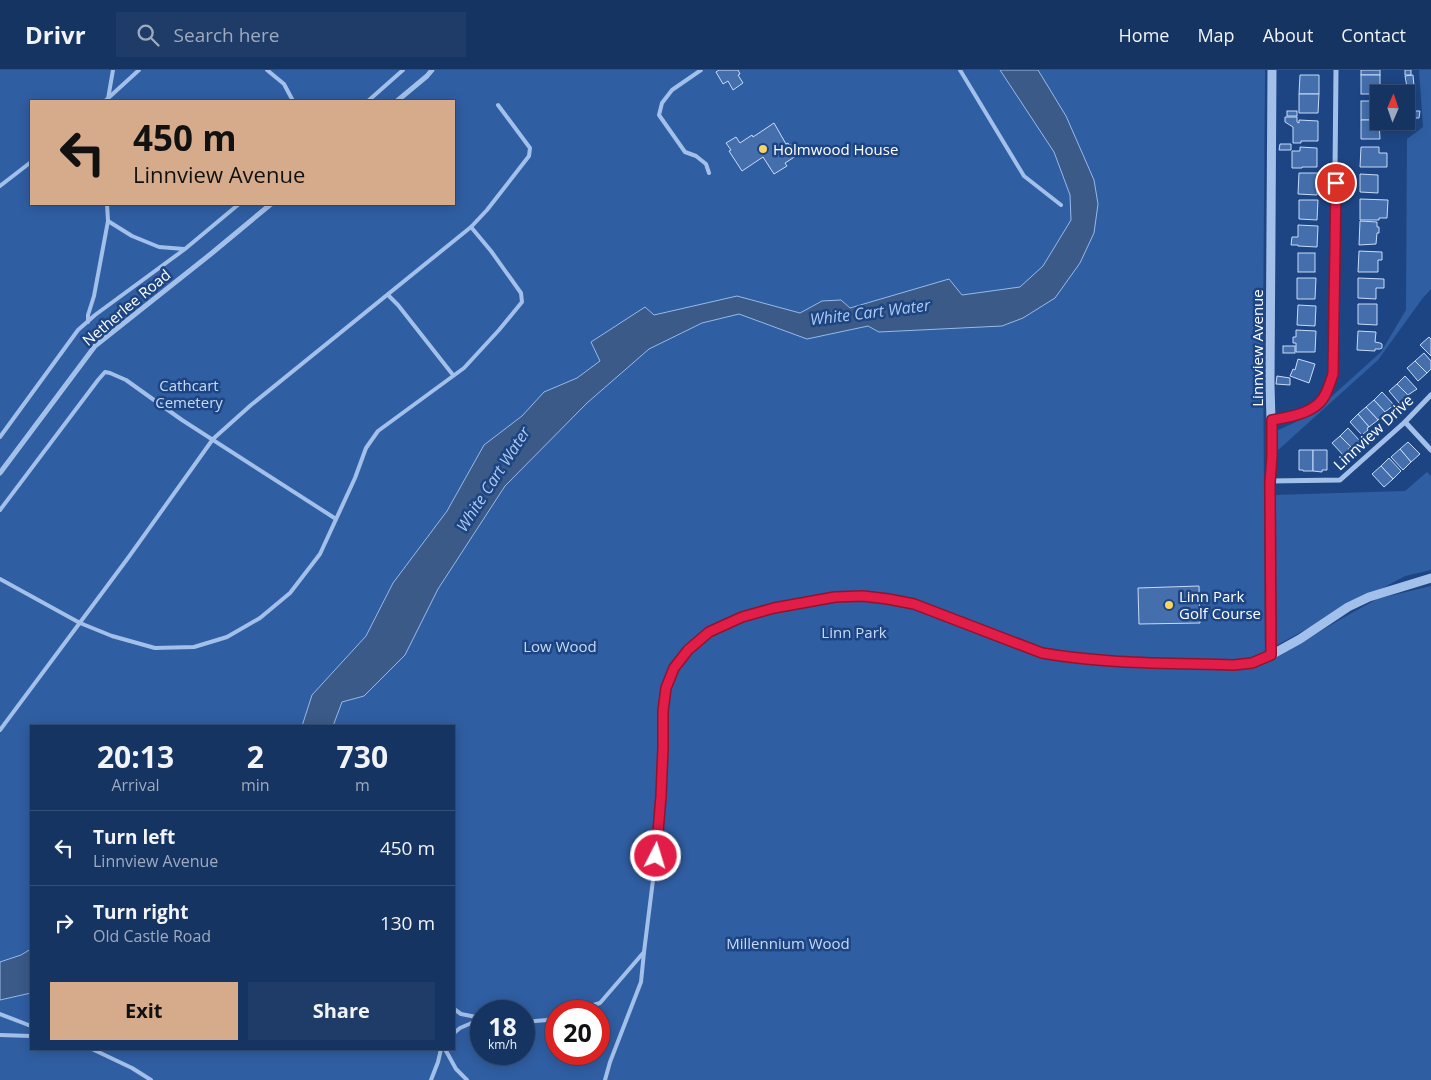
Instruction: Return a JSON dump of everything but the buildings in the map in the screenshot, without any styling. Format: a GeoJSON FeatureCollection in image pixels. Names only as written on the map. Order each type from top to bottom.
{"type":"FeatureCollection","features":[{"type":"Feature","properties":{"kind":"street"},"geometry":{"type":"LineString","coordinates":[[397,100],[432,70]]}},
{"type":"Feature","properties":{"kind":"street","name":"Linnview Avenue"},"geometry":{"type":"LineString","coordinates":[[1271,655],[1272,70]]}},
{"type":"Feature","properties":{"kind":"street"},"geometry":{"type":"LineString","coordinates":[[1272,420],[1290,418],[1305,412],[1319,403],[1326,394],[1333,374],[1336,70]]}},
{"type":"Feature","properties":{"kind":"street","name":"Netherlee Road"},"geometry":{"type":"LineString","coordinates":[[0,473],[95,346],[271,205]]}},
{"type":"Feature","properties":{"kind":"street","name":"Linnview Drive"},"geometry":{"type":"LineString","coordinates":[[1270,482],[1340,480],[1405,422],[1431,395]]}},
{"type":"Feature","properties":{"kind":"street"},"geometry":{"type":"LineString","coordinates":[[1405,422],[1431,450]]}},
{"type":"Feature","properties":{"kind":"street"},"geometry":{"type":"LineString","coordinates":[[1271,655],[1348,608],[1370,597],[1431,578]]}},
{"type":"Feature","properties":{"kind":"lane"},"geometry":{"type":"LineString","coordinates":[[107,100],[113,70]]}},
{"type":"Feature","properties":{"kind":"lane"},"geometry":{"type":"LineString","coordinates":[[107,100],[140,70]]}},
{"type":"Feature","properties":{"kind":"lane"},"geometry":{"type":"LineString","coordinates":[[268,70],[284,84],[292,100]]}},
{"type":"Feature","properties":{"kind":"lane"},"geometry":{"type":"LineString","coordinates":[[369,100],[403,70]]}},
{"type":"Feature","properties":{"kind":"lane"},"geometry":{"type":"LineString","coordinates":[[701,70],[672,90],[662,102],[659,115],[685,152],[696,156],[706,164],[710,173]]}},
{"type":"Feature","properties":{"kind":"lane"},"geometry":{"type":"LineString","coordinates":[[960,70],[1024,176],[1061,205]]}},
{"type":"Feature","properties":{"kind":"lane"},"geometry":{"type":"LineString","coordinates":[[0,730],[128,558],[213,439],[251,405],[471,227],[487,210],[529,156],[530,148],[498,105]]}},
{"type":"Feature","properties":{"kind":"lane"},"geometry":{"type":"LineString","coordinates":[[0,186],[30,163]]}},
{"type":"Feature","properties":{"kind":"lane"},"geometry":{"type":"LineString","coordinates":[[88,322],[108,221],[107,205]]}},
{"type":"Feature","properties":{"kind":"lane"},"geometry":{"type":"LineString","coordinates":[[0,437],[78,330],[185,249],[238,205]]}},
{"type":"Feature","properties":{"kind":"lane"},"geometry":{"type":"LineString","coordinates":[[108,221],[132,236],[160,246],[185,249]]}},
{"type":"Feature","properties":{"kind":"lane"},"geometry":{"type":"LineString","coordinates":[[0,579],[80,622],[112,636],[155,648],[194,646],[227,638],[260,618],[290,593],[320,554],[355,478],[366,448],[378,431],[464,368],[522,302],[521,293],[471,227]]}},
{"type":"Feature","properties":{"kind":"lane"},"geometry":{"type":"LineString","coordinates":[[388,295],[453,375]]}},
{"type":"Feature","properties":{"kind":"lane"},"geometry":{"type":"LineString","coordinates":[[0,510],[105,372],[126,380],[182,420],[336,519]]}},
{"type":"Feature","properties":{"kind":"lane"},"geometry":{"type":"LineString","coordinates":[[605,1080],[610,1062],[641,982],[661,796],[663,711],[666,688],[674,668],[688,650],[709,632],[742,617],[774,608],[835,597],[863,596],[914,604],[1042,653],[1064,657],[1097,661],[1234,665],[1252,663],[1271,655]]}},
{"type":"Feature","properties":{"kind":"lane"},"geometry":{"type":"LineString","coordinates":[[603,1000],[644,952]]}},
{"type":"Feature","properties":{"kind":"lane"},"geometry":{"type":"LineString","coordinates":[[455,1010],[461,1014],[470,1016]]}},
{"type":"Feature","properties":{"kind":"lane"},"geometry":{"type":"LineString","coordinates":[[0,1014],[30,1026]]}},
{"type":"Feature","properties":{"kind":"lane"},"geometry":{"type":"LineString","coordinates":[[455,1032],[470,1024]]}},
{"type":"Feature","properties":{"kind":"lane"},"geometry":{"type":"LineString","coordinates":[[0,1035],[30,1036]]}},
{"type":"Feature","properties":{"kind":"lane"},"geometry":{"type":"LineString","coordinates":[[94,1050],[132,1068],[151,1080]]}},
{"type":"Feature","properties":{"kind":"lane"},"geometry":{"type":"LineString","coordinates":[[430,1080],[441,1050]]}},
{"type":"Feature","properties":{"kind":"lane"},"geometry":{"type":"LineString","coordinates":[[446,1050],[456,1069],[467,1080]]}},
{"type":"Feature","properties":{"kind":"green space","name":"Linn Park"},"geometry":{"type":"Polygon","coordinates":[[[0,70],[1265,70],[1263,331],[1265,664],[1377,599],[1431,586],[1431,1080],[0,1080],[0,70]]]}},
{"type":"Feature","properties":{"kind":"green space"},"geometry":{"type":"Polygon","coordinates":[[[1419,70],[1431,70],[1431,289],[1378,360],[1277,451],[1274,432],[1311,415],[1381,352],[1406,310],[1407,139],[1423,127],[1419,70]]]}},
{"type":"Feature","properties":{"kind":"green space"},"geometry":{"type":"Polygon","coordinates":[[[1427,472],[1431,476],[1431,570],[1405,576],[1277,645],[1275,495],[1405,491],[1427,472]]]}},
{"type":"Feature","properties":{"kind":"water","name":"White Cart Water"},"geometry":{"type":"Polygon","coordinates":[[[1000,70],[1038,70],[1066,116],[1094,180],[1098,204],[1094,233],[1080,263],[1055,298],[1023,318],[1002,326],[879,332],[868,326],[807,339],[739,314],[702,323],[649,349],[587,403],[505,486],[438,589],[405,655],[364,696],[342,702],[333,725],[302,725],[312,695],[366,636],[393,583],[447,511],[484,445],[522,416],[544,392],[577,378],[600,361],[591,342],[645,307],[654,315],[737,296],[800,313],[822,301],[841,300],[850,308],[949,279],[962,295],[1020,287],[1043,266],[1071,220],[1070,195],[1054,152],[1000,70]]]}},
{"type":"Feature","properties":{"kind":"water"},"geometry":{"type":"Polygon","coordinates":[[[30,950],[30,993],[0,1000],[0,962],[21,955],[30,950]]]}},
{"type":"Feature","properties":{"kind":"place","name":"Holmwood House"},"geometry":{"type":"Point","coordinates":[763,149]}},
{"type":"Feature","properties":{"kind":"place","name":"Linn Park Golf Course"},"geometry":{"type":"Point","coordinates":[1169,605]}},
{"type":"Feature","properties":{"kind":"route"},"geometry":{"type":"LineString","coordinates":[[656,856],[661,796],[663,711],[666,688],[674,668],[688,650],[709,632],[742,617],[774,608],[835,597],[863,596],[914,604],[1042,653],[1064,657],[1097,661],[1234,665],[1252,663],[1271,655],[1270,482],[1272,420],[1290,418],[1305,412],[1319,403],[1326,394],[1333,374],[1336,183]]}},
{"type":"Feature","properties":{"kind":"park label","name":"Cathcart Cemetery"},"geometry":{"type":"Point","coordinates":[189,394]}},
{"type":"Feature","properties":{"kind":"park label","name":"Low Wood"},"geometry":{"type":"Point","coordinates":[560,646]}},
{"type":"Feature","properties":{"kind":"park label","name":"Millennium Wood"},"geometry":{"type":"Point","coordinates":[788,943]}}]}
